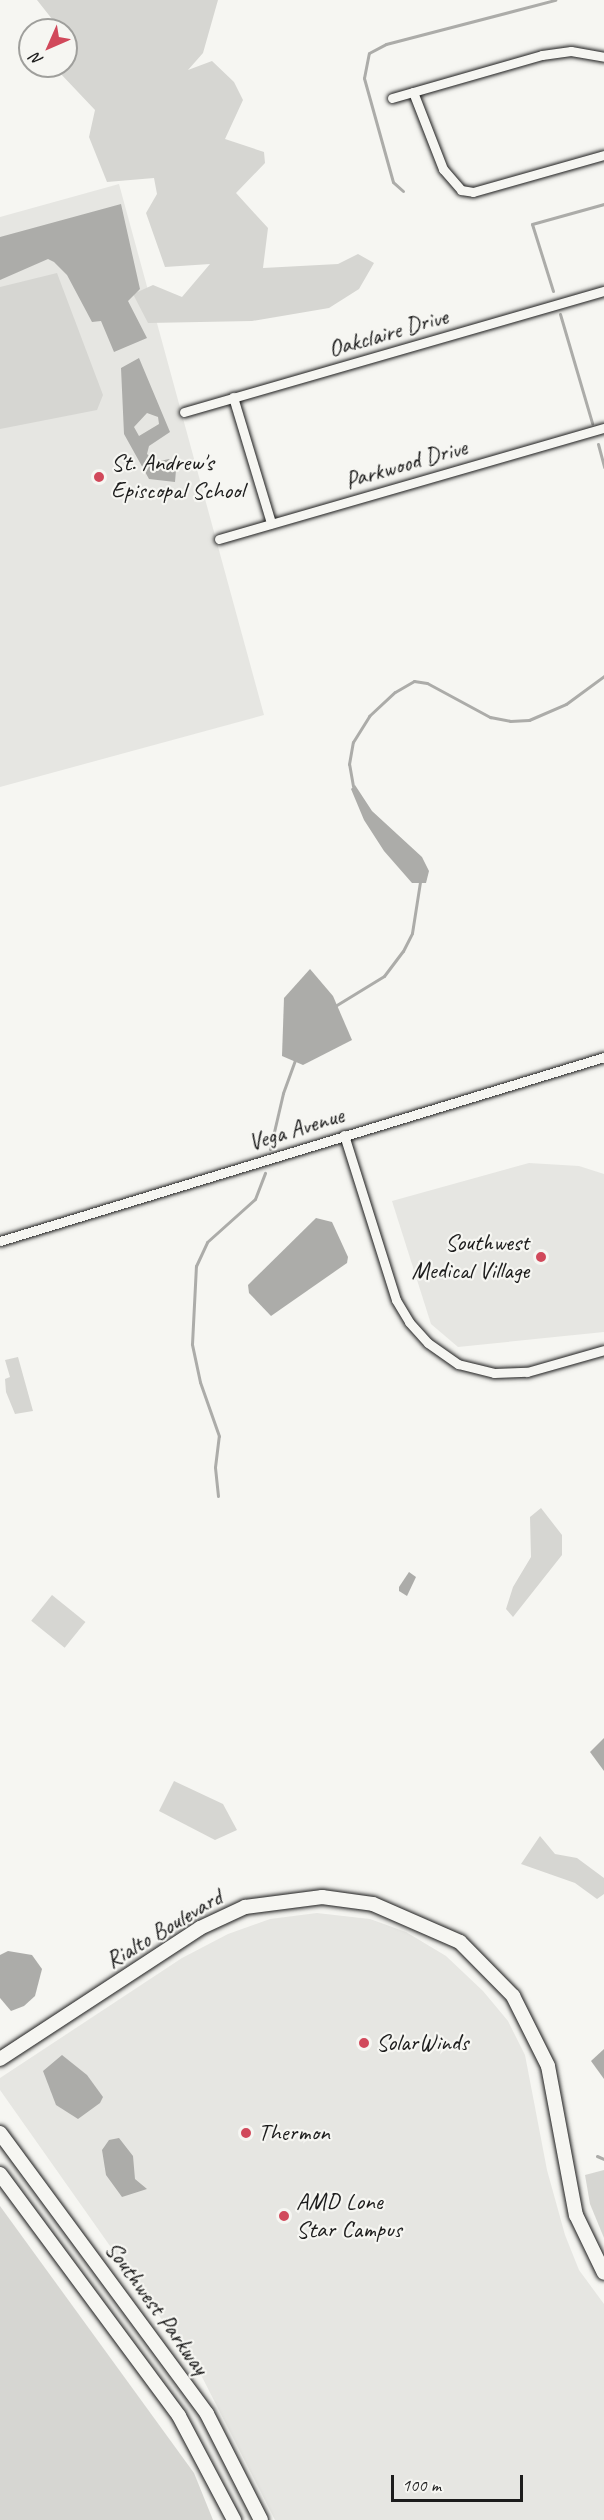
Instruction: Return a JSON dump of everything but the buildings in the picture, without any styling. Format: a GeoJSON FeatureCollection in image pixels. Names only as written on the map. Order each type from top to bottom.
{"type":"FeatureCollection","features":[{"type":"Feature","properties":{"kind":"main road","name":"Rialto Boulevard"},"geometry":{"type":"LineString","coordinates":[[0,2059],[200,1928],[245,1907],[322,1897],[373,1904],[460,1942],[513,1996],[548,2066],[576,2215],[604,2273]]}},
{"type":"Feature","properties":{"kind":"main road","name":"Southwest Parkway"},"geometry":{"type":"LineString","coordinates":[[0,2133],[207,2414],[261,2520]]}},
{"type":"Feature","properties":{"kind":"main road","name":"Southwest Parkway"},"geometry":{"type":"LineString","coordinates":[[0,2174],[129,2346],[194,2440],[234,2520]]}},
{"type":"Feature","properties":{"kind":"main road"},"geometry":{"type":"LineString","coordinates":[[129,2346],[148,2331]]}},
{"type":"Feature","properties":{"kind":"street"},"geometry":{"type":"LineString","coordinates":[[392,98],[555,52],[604,57]]}},
{"type":"Feature","properties":{"kind":"street"},"geometry":{"type":"LineString","coordinates":[[414,92],[443,169],[461,190],[473,192],[604,155]]}},
{"type":"Feature","properties":{"kind":"street","name":"Oakclaire Drive"},"geometry":{"type":"LineString","coordinates":[[184,412],[604,291]]}},
{"type":"Feature","properties":{"kind":"street"},"geometry":{"type":"LineString","coordinates":[[234,397],[271,523]]}},
{"type":"Feature","properties":{"kind":"street","name":"Parkwood Drive"},"geometry":{"type":"LineString","coordinates":[[219,538],[604,428]]}},
{"type":"Feature","properties":{"kind":"street","name":"Vega Avenue"},"geometry":{"type":"LineString","coordinates":[[0,1241],[604,1057]]}},
{"type":"Feature","properties":{"kind":"street"},"geometry":{"type":"LineString","coordinates":[[344,1135],[396,1300],[428,1343],[458,1364],[494,1373],[527,1372],[604,1350]]}},
{"type":"Feature","properties":{"kind":"shaded area"},"geometry":{"type":"Polygon","coordinates":[[[37,0],[218,0],[203,53],[188,70],[212,61],[234,82],[243,100],[225,139],[264,152],[265,163],[236,193],[268,228],[263,268],[338,264],[358,254],[374,263],[359,289],[329,308],[252,321],[148,323],[133,294],[153,285],[182,297],[210,264],[165,267],[146,213],[157,194],[154,178],[107,182],[89,137],[95,110],[65,78],[78,78],[78,18],[51,18],[37,0]]]}},
{"type":"Feature","properties":{"kind":"shaded area","name":"St. Andrew's Episcopal School"},"geometry":{"type":"Polygon","coordinates":[[[119,184],[264,715],[0,787],[0,217],[119,184]]]}},
{"type":"Feature","properties":{"kind":"shaded area"},"geometry":{"type":"Polygon","coordinates":[[[121,204],[140,289],[128,301],[147,338],[114,352],[101,321],[92,322],[67,275],[54,262],[48,259],[0,280],[0,237],[121,204]]]}},
{"type":"Feature","properties":{"kind":"shaded area"},"geometry":{"type":"Polygon","coordinates":[[[57,273],[103,395],[97,410],[0,429],[0,287],[57,273]]]}},
{"type":"Feature","properties":{"kind":"shaded area"},"geometry":{"type":"Polygon","coordinates":[[[139,358],[170,432],[149,446],[147,454],[156,462],[169,459],[176,470],[175,482],[149,479],[124,434],[121,368],[139,358]],[[147,413],[134,427],[139,436],[159,424],[158,417],[147,413]]]}},
{"type":"Feature","properties":{"kind":"shaded area"},"geometry":{"type":"Polygon","coordinates":[[[355,785],[372,811],[422,857],[429,871],[426,883],[412,883],[384,851],[364,820],[351,789],[355,785]]]}},
{"type":"Feature","properties":{"kind":"shaded area"},"geometry":{"type":"Polygon","coordinates":[[[310,969],[333,996],[352,1040],[303,1065],[282,1056],[284,998],[310,969]]]}},
{"type":"Feature","properties":{"kind":"shaded area"},"geometry":{"type":"Polygon","coordinates":[[[529,1163],[579,1166],[604,1174],[604,1332],[458,1347],[431,1324],[392,1201],[529,1163]]]}},
{"type":"Feature","properties":{"kind":"shaded area"},"geometry":{"type":"Polygon","coordinates":[[[316,1218],[332,1222],[348,1257],[347,1263],[271,1316],[249,1293],[248,1285],[316,1218]]]}},
{"type":"Feature","properties":{"kind":"shaded area"},"geometry":{"type":"Polygon","coordinates":[[[18,1357],[33,1411],[15,1414],[6,1392],[5,1379],[10,1377],[5,1360],[18,1357]]]}},
{"type":"Feature","properties":{"kind":"shaded area"},"geometry":{"type":"Polygon","coordinates":[[[541,1508],[562,1535],[562,1555],[513,1617],[506,1609],[513,1587],[531,1557],[530,1517],[541,1508]]]}},
{"type":"Feature","properties":{"kind":"shaded area"},"geometry":{"type":"Polygon","coordinates":[[[409,1572],[416,1577],[407,1596],[399,1591],[399,1587],[409,1572]]]}},
{"type":"Feature","properties":{"kind":"shaded area"},"geometry":{"type":"Polygon","coordinates":[[[52,1595],[85,1622],[65,1648],[31,1621],[52,1595]]]}},
{"type":"Feature","properties":{"kind":"shaded area"},"geometry":{"type":"Polygon","coordinates":[[[604,1738],[604,1771],[590,1752],[604,1738]]]}},
{"type":"Feature","properties":{"kind":"shaded area"},"geometry":{"type":"Polygon","coordinates":[[[174,1781],[223,1804],[237,1830],[215,1840],[159,1811],[174,1781]]]}},
{"type":"Feature","properties":{"kind":"shaded area"},"geometry":{"type":"Polygon","coordinates":[[[540,1836],[555,1854],[577,1858],[604,1878],[604,1894],[597,1899],[575,1883],[521,1864],[540,1836]]]}},
{"type":"Feature","properties":{"kind":"shaded area"},"geometry":{"type":"Polygon","coordinates":[[[317,1913],[370,1919],[406,1932],[446,1956],[483,1991],[508,2021],[525,2055],[547,2170],[565,2235],[579,2270],[604,2304],[604,2520],[275,2520],[201,2375],[0,2090],[0,2078],[182,1958],[228,1934],[270,1919],[317,1913]]]}},
{"type":"Feature","properties":{"kind":"shaded area"},"geometry":{"type":"Polygon","coordinates":[[[8,1951],[32,1955],[42,1969],[35,1996],[24,2006],[11,2011],[0,1998],[0,1955],[8,1951]]]}},
{"type":"Feature","properties":{"kind":"shaded area"},"geometry":{"type":"Polygon","coordinates":[[[604,2049],[604,2079],[591,2061],[604,2049]]]}},
{"type":"Feature","properties":{"kind":"shaded area"},"geometry":{"type":"Polygon","coordinates":[[[62,2055],[87,2075],[103,2097],[100,2103],[78,2119],[56,2105],[43,2071],[62,2055]]]}},
{"type":"Feature","properties":{"kind":"shaded area"},"geometry":{"type":"Polygon","coordinates":[[[119,2138],[133,2156],[135,2179],[147,2189],[122,2197],[106,2175],[102,2150],[109,2140],[119,2138]]]}},
{"type":"Feature","properties":{"kind":"shaded area"},"geometry":{"type":"Polygon","coordinates":[[[604,2170],[604,2238],[590,2204],[585,2175],[604,2170]]]}},
{"type":"Feature","properties":{"kind":"shaded area"},"geometry":{"type":"Polygon","coordinates":[[[0,2206],[194,2473],[213,2520],[0,2520],[0,2206]]]}},
{"type":"Feature","properties":{"kind":"waterway"},"geometry":{"type":"LineString","coordinates":[[403,191],[393,182],[364,78],[369,53],[386,44],[555,0]]}},
{"type":"Feature","properties":{"kind":"waterway"},"geometry":{"type":"LineString","coordinates":[[553,291],[532,224],[604,204]]}},
{"type":"Feature","properties":{"kind":"waterway"},"geometry":{"type":"LineString","coordinates":[[560,314],[592,423]]}},
{"type":"Feature","properties":{"kind":"waterway"},"geometry":{"type":"LineString","coordinates":[[598,444],[604,467]]}},
{"type":"Feature","properties":{"kind":"waterway"},"geometry":{"type":"LineString","coordinates":[[353,786],[349,764],[353,742],[369,716],[395,692],[414,681],[427,683],[490,717],[510,721],[529,720],[566,704],[604,676]]}},
{"type":"Feature","properties":{"kind":"waterway"},"geometry":{"type":"LineString","coordinates":[[335,1006],[384,976],[403,951],[412,933],[420,882]]}},
{"type":"Feature","properties":{"kind":"waterway"},"geometry":{"type":"LineString","coordinates":[[270,1149],[283,1093],[296,1058]]}},
{"type":"Feature","properties":{"kind":"waterway"},"geometry":{"type":"LineString","coordinates":[[218,1496],[215,1467],[219,1436],[200,1382],[192,1344],[196,1266],[207,1242],[255,1199],[265,1173]]}},
{"type":"Feature","properties":{"kind":"waterway"},"geometry":{"type":"LineString","coordinates":[[597,2156],[604,2159]]}},
{"type":"Feature","properties":{"kind":"place","name":"St. Andrew's Episcopal School"},"geometry":{"type":"Point","coordinates":[99,477]}},
{"type":"Feature","properties":{"kind":"place","name":"Southwest Medical Village"},"geometry":{"type":"Point","coordinates":[541,1257]}},
{"type":"Feature","properties":{"kind":"place","name":"SolarWinds"},"geometry":{"type":"Point","coordinates":[364,2043]}},
{"type":"Feature","properties":{"kind":"place","name":"Thermon"},"geometry":{"type":"Point","coordinates":[246,2133]}},
{"type":"Feature","properties":{"kind":"place","name":"AMD Lone Star Campus"},"geometry":{"type":"Point","coordinates":[284,2216]}}]}
